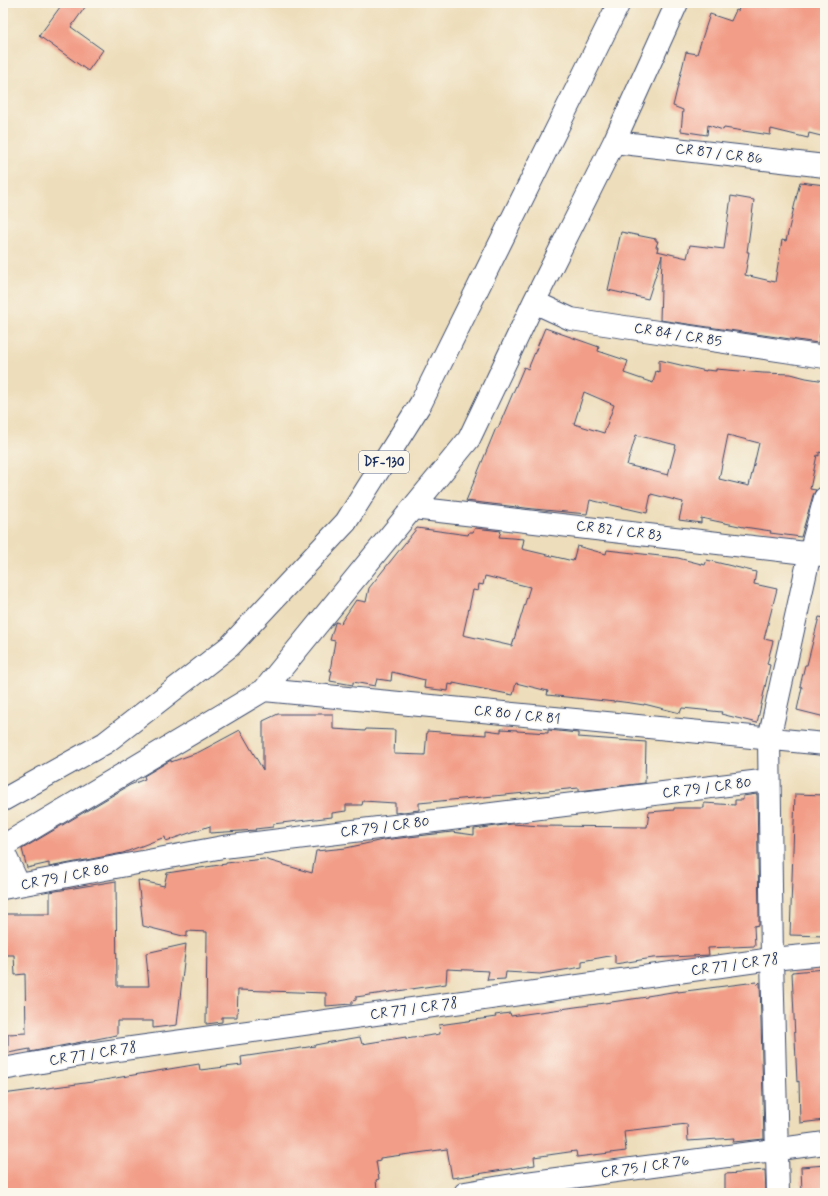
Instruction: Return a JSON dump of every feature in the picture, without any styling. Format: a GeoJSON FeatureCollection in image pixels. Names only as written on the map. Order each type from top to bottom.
{"type":"FeatureCollection","features":[{"type":"Feature","properties":{"kind":"street","name":"DF-130"},"geometry":{"type":"LineString","coordinates":[[3,800],[105,743],[230,646],[346,522],[421,402],[619,3]]}},
{"type":"Feature","properties":{"kind":"street"},"geometry":{"type":"LineString","coordinates":[[3,846],[264,690],[469,439],[534,302],[614,142],[677,3]]}},
{"type":"Feature","properties":{"kind":"street","name":"CR 87 / CR 86"},"geometry":{"type":"LineString","coordinates":[[614,142],[825,166]]}},
{"type":"Feature","properties":{"kind":"street","name":"CR 84 / CR 85"},"geometry":{"type":"LineString","coordinates":[[534,302],[571,319],[825,357]]}},
{"type":"Feature","properties":{"kind":"street"},"geometry":{"type":"LineString","coordinates":[[778,1193],[772,959],[769,740],[817,554],[825,498]]}},
{"type":"Feature","properties":{"kind":"street","name":"CR 82 / CR 83"},"geometry":{"type":"LineString","coordinates":[[413,508],[817,554]]}},
{"type":"Feature","properties":{"kind":"street","name":"CR 80 / CR 81"},"geometry":{"type":"LineString","coordinates":[[264,690],[769,740],[825,744]]}},
{"type":"Feature","properties":{"kind":"street","name":"CR 79 / CR 80"},"geometry":{"type":"LineString","coordinates":[[11,887],[223,847],[769,780]]}},
{"type":"Feature","properties":{"kind":"street"},"geometry":{"type":"LineString","coordinates":[[3,851],[11,887]]}},
{"type":"Feature","properties":{"kind":"street","name":"CR 77 / CR 78"},"geometry":{"type":"LineString","coordinates":[[3,1069],[81,1055],[772,959],[825,954]]}},
{"type":"Feature","properties":{"kind":"street","name":"CR 75 / CR 76"},"geometry":{"type":"LineString","coordinates":[[465,1193],[527,1183],[825,1142]]}},
{"type":"Feature","properties":{"kind":"building"},"geometry":{"type":"Polygon","coordinates":[[[63,3],[88,3],[71,27],[103,50],[88,71],[39,36],[63,3]]]}},
{"type":"Feature","properties":{"kind":"building"},"geometry":{"type":"Polygon","coordinates":[[[741,3],[825,3],[825,137],[809,133],[808,138],[771,129],[770,135],[724,128],[723,130],[708,125],[707,135],[681,131],[683,110],[673,106],[686,52],[697,54],[710,14],[731,21],[736,10],[738,11],[741,3]]]}},
{"type":"Feature","properties":{"kind":"building"},"geometry":{"type":"Polygon","coordinates":[[[800,182],[825,185],[825,314],[818,343],[660,320],[662,255],[648,299],[608,290],[621,232],[656,239],[656,241],[658,241],[656,247],[658,247],[657,251],[687,258],[690,245],[724,249],[731,196],[754,200],[747,252],[749,252],[745,275],[775,282],[782,240],[786,241],[800,182]]]}},
{"type":"Feature","properties":{"kind":"building"},"geometry":{"type":"Polygon","coordinates":[[[545,328],[599,347],[598,351],[628,361],[624,373],[653,383],[656,371],[659,372],[659,360],[706,371],[716,371],[716,369],[791,374],[825,381],[825,443],[823,453],[819,452],[819,456],[817,455],[810,489],[816,490],[813,495],[801,537],[770,533],[771,531],[701,518],[701,523],[679,520],[683,502],[651,494],[647,513],[590,500],[587,514],[466,501],[496,428],[498,428],[524,367],[528,369],[545,328]],[[584,392],[574,424],[604,433],[614,405],[584,392]],[[636,435],[627,465],[668,475],[676,445],[636,435]],[[728,435],[719,479],[749,486],[759,443],[728,435]]]}},
{"type":"Feature","properties":{"kind":"building"},"geometry":{"type":"Polygon","coordinates":[[[417,528],[468,535],[469,532],[473,532],[475,528],[501,531],[499,537],[524,539],[522,549],[573,561],[577,546],[606,554],[607,550],[678,558],[705,565],[707,560],[756,572],[754,584],[777,589],[764,639],[773,641],[767,664],[770,665],[757,723],[721,714],[722,712],[682,708],[680,713],[644,704],[547,695],[548,691],[516,683],[513,695],[453,683],[453,685],[449,684],[448,691],[424,688],[425,680],[392,672],[391,681],[377,679],[375,686],[353,682],[353,685],[330,681],[332,671],[330,671],[335,641],[330,640],[335,623],[341,624],[356,600],[366,602],[369,588],[417,528]],[[485,576],[483,585],[479,584],[478,591],[473,590],[463,635],[512,646],[530,587],[485,576]]]}},
{"type":"Feature","properties":{"kind":"building"},"geometry":{"type":"Polygon","coordinates":[[[819,617],[825,618],[825,717],[797,710],[802,687],[800,686],[819,617]]]}},
{"type":"Feature","properties":{"kind":"building"},"geometry":{"type":"Polygon","coordinates":[[[278,714],[333,714],[333,729],[365,731],[366,729],[395,730],[394,754],[425,755],[427,731],[486,735],[486,730],[501,732],[501,729],[548,733],[548,730],[578,733],[578,737],[646,742],[645,783],[579,791],[579,788],[419,803],[419,810],[395,813],[395,803],[363,801],[362,805],[346,805],[346,811],[332,813],[332,817],[273,824],[273,827],[255,829],[256,830],[210,833],[210,826],[166,841],[165,837],[123,853],[49,867],[49,863],[27,868],[22,849],[130,785],[145,779],[144,776],[171,760],[171,762],[199,752],[240,730],[263,770],[263,721],[278,714]]]}},
{"type":"Feature","properties":{"kind":"building"},"geometry":{"type":"Polygon","coordinates":[[[757,794],[759,925],[754,926],[755,946],[708,948],[709,955],[653,958],[615,964],[615,955],[582,961],[582,967],[540,974],[506,972],[505,979],[487,980],[489,971],[447,969],[446,984],[356,997],[356,1000],[352,1001],[352,1004],[326,1006],[326,993],[238,990],[237,1017],[222,1017],[222,1022],[206,1024],[207,932],[187,931],[187,937],[143,926],[138,880],[164,886],[167,873],[226,863],[264,859],[312,873],[316,851],[346,848],[383,840],[452,832],[474,835],[474,829],[512,824],[540,826],[647,827],[649,812],[674,810],[674,808],[704,808],[704,803],[735,805],[735,800],[743,800],[743,796],[757,794]]]}},
{"type":"Feature","properties":{"kind":"building"},"geometry":{"type":"Polygon","coordinates":[[[795,794],[825,795],[823,891],[825,891],[825,936],[790,935],[795,794]]]}},
{"type":"Feature","properties":{"kind":"building"},"geometry":{"type":"Polygon","coordinates":[[[116,881],[117,986],[149,986],[146,953],[186,944],[177,1025],[153,1028],[153,1021],[117,1021],[117,1035],[30,1052],[30,1049],[8,1053],[8,1034],[26,1033],[25,974],[15,975],[14,955],[3,955],[3,914],[50,914],[50,892],[116,881]]]}},
{"type":"Feature","properties":{"kind":"building"},"geometry":{"type":"Polygon","coordinates":[[[825,969],[825,1120],[800,1123],[799,1081],[797,1082],[792,972],[825,969]]]}},
{"type":"Feature","properties":{"kind":"building"},"geometry":{"type":"Polygon","coordinates":[[[756,982],[757,985],[760,982],[764,1139],[733,1142],[734,1138],[688,1141],[687,1124],[624,1131],[626,1151],[577,1157],[576,1151],[534,1157],[535,1165],[452,1178],[447,1149],[380,1158],[380,1160],[376,1161],[379,1179],[376,1180],[377,1189],[348,1193],[3,1193],[3,1094],[92,1082],[199,1064],[200,1070],[242,1065],[241,1057],[315,1046],[360,1037],[362,1044],[406,1037],[406,1039],[440,1034],[439,1025],[496,1017],[495,1015],[510,1013],[511,1016],[647,997],[678,991],[756,982]]]}},
{"type":"Feature","properties":{"kind":"building"},"geometry":{"type":"Polygon","coordinates":[[[825,1165],[825,1193],[802,1193],[801,1167],[825,1165]]]}},
{"type":"Feature","properties":{"kind":"building"},"geometry":{"type":"Polygon","coordinates":[[[765,1170],[766,1193],[725,1193],[725,1174],[765,1170]]]}}]}
